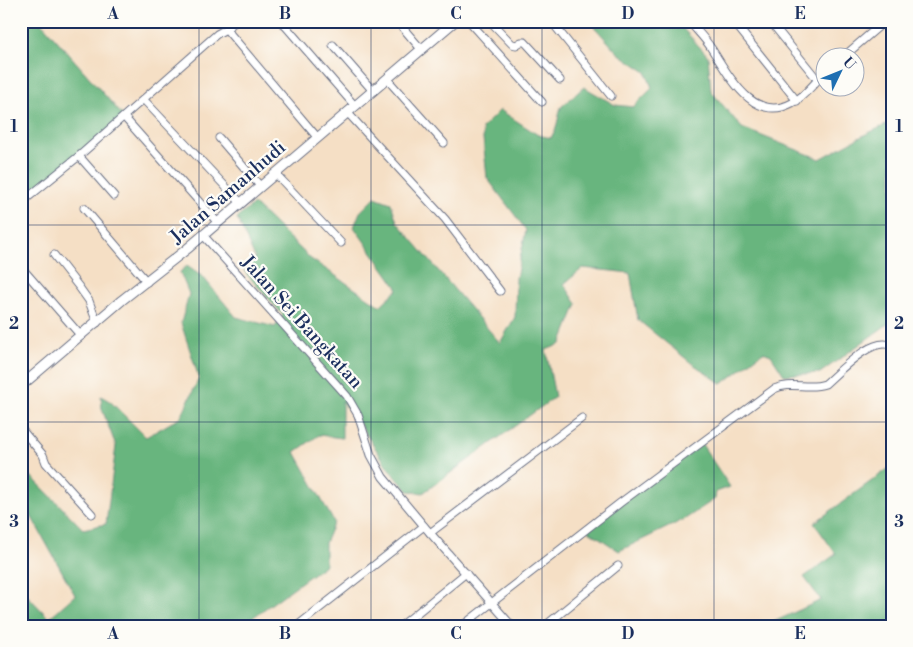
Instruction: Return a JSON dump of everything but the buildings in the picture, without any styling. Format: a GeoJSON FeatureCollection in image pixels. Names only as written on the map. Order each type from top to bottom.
{"type":"FeatureCollection","features":[{"type":"Feature","properties":{"kind":"street"},"geometry":{"type":"LineString","coordinates":[[281,21],[355,106]]}},
{"type":"Feature","properties":{"kind":"street"},"geometry":{"type":"LineString","coordinates":[[397,21],[421,49]]}},
{"type":"Feature","properties":{"kind":"street","name":"Jalan Samanhudi"},"geometry":{"type":"LineString","coordinates":[[21,386],[218,223],[455,21]]}},
{"type":"Feature","properties":{"kind":"street"},"geometry":{"type":"LineString","coordinates":[[469,21],[542,102]]}},
{"type":"Feature","properties":{"kind":"street"},"geometry":{"type":"LineString","coordinates":[[490,21],[512,44],[516,45],[525,42],[560,80]]}},
{"type":"Feature","properties":{"kind":"street"},"geometry":{"type":"LineString","coordinates":[[551,21],[611,96]]}},
{"type":"Feature","properties":{"kind":"street"},"geometry":{"type":"LineString","coordinates":[[689,21],[707,42],[736,83],[755,104],[769,109],[779,108],[796,101],[810,90],[816,81]]}},
{"type":"Feature","properties":{"kind":"street"},"geometry":{"type":"LineString","coordinates":[[733,21],[796,101]]}},
{"type":"Feature","properties":{"kind":"street"},"geometry":{"type":"LineString","coordinates":[[770,21],[816,78]]}},
{"type":"Feature","properties":{"kind":"street"},"geometry":{"type":"LineString","coordinates":[[854,48],[885,21]]}},
{"type":"Feature","properties":{"kind":"street"},"geometry":{"type":"LineString","coordinates":[[21,202],[79,156],[217,34],[235,22]]}},
{"type":"Feature","properties":{"kind":"street"},"geometry":{"type":"LineString","coordinates":[[226,29],[317,137]]}},
{"type":"Feature","properties":{"kind":"street"},"geometry":{"type":"LineString","coordinates":[[333,45],[373,91]]}},
{"type":"Feature","properties":{"kind":"street"},"geometry":{"type":"LineString","coordinates":[[387,79],[444,143]]}},
{"type":"Feature","properties":{"kind":"street"},"geometry":{"type":"LineString","coordinates":[[144,100],[241,203]]}},
{"type":"Feature","properties":{"kind":"street"},"geometry":{"type":"LineString","coordinates":[[347,112],[445,219],[500,291]]}},
{"type":"Feature","properties":{"kind":"street"},"geometry":{"type":"LineString","coordinates":[[124,116],[218,223]]}},
{"type":"Feature","properties":{"kind":"street"},"geometry":{"type":"LineString","coordinates":[[219,138],[260,186]]}},
{"type":"Feature","properties":{"kind":"street"},"geometry":{"type":"LineString","coordinates":[[79,156],[114,196]]}},
{"type":"Feature","properties":{"kind":"street"},"geometry":{"type":"LineString","coordinates":[[276,173],[341,243]]}},
{"type":"Feature","properties":{"kind":"street"},"geometry":{"type":"LineString","coordinates":[[84,208],[147,282]]}},
{"type":"Feature","properties":{"kind":"street","name":"Jalan Sei Bangkatan"},"geometry":{"type":"LineString","coordinates":[[203,235],[347,396],[358,415],[376,466],[424,526],[512,626]]}},
{"type":"Feature","properties":{"kind":"street"},"geometry":{"type":"LineString","coordinates":[[54,255],[89,301],[97,323]]}},
{"type":"Feature","properties":{"kind":"street"},"geometry":{"type":"LineString","coordinates":[[21,266],[81,336]]}},
{"type":"Feature","properties":{"kind":"street"},"geometry":{"type":"LineString","coordinates":[[462,626],[620,503],[774,389],[782,385],[792,384],[816,387],[825,384],[869,348],[878,344],[892,346]]}},
{"type":"Feature","properties":{"kind":"street"},"geometry":{"type":"LineString","coordinates":[[21,371],[29,380]]}},
{"type":"Feature","properties":{"kind":"street"},"geometry":{"type":"LineString","coordinates":[[430,533],[582,418]]}},
{"type":"Feature","properties":{"kind":"street"},"geometry":{"type":"LineString","coordinates":[[21,429],[43,455],[46,463],[92,514]]}},
{"type":"Feature","properties":{"kind":"street"},"geometry":{"type":"LineString","coordinates":[[297,626],[424,526]]}},
{"type":"Feature","properties":{"kind":"street"},"geometry":{"type":"LineString","coordinates":[[545,626],[618,566]]}},
{"type":"Feature","properties":{"kind":"street"},"geometry":{"type":"LineString","coordinates":[[401,626],[466,573]]}},
{"type":"Feature","properties":{"kind":"green space"},"geometry":{"type":"Polygon","coordinates":[[[21,21],[40,21],[124,117],[21,201],[21,21]]]}},
{"type":"Feature","properties":{"kind":"green space"},"geometry":{"type":"Polygon","coordinates":[[[589,21],[676,21],[708,56],[711,91],[742,128],[820,159],[892,122],[892,321],[820,373],[784,375],[771,355],[763,352],[722,384],[690,362],[638,320],[630,273],[583,268],[564,284],[577,304],[561,344],[546,350],[555,397],[423,493],[408,491],[389,469],[342,401],[342,438],[319,435],[295,452],[334,522],[325,543],[325,565],[241,626],[21,626],[21,589],[49,618],[75,595],[21,498],[21,466],[83,529],[106,524],[116,446],[102,409],[101,396],[111,402],[146,437],[181,417],[199,378],[181,323],[189,294],[180,272],[187,266],[203,277],[236,317],[275,327],[283,315],[244,271],[255,258],[237,218],[254,204],[311,259],[380,306],[398,289],[354,227],[360,212],[375,197],[391,203],[397,222],[500,343],[515,317],[516,278],[526,230],[487,178],[482,128],[500,110],[538,135],[551,138],[556,128],[561,107],[584,87],[615,105],[633,107],[652,88],[646,72],[618,53],[589,21]]]}},
{"type":"Feature","properties":{"kind":"green space"},"geometry":{"type":"Polygon","coordinates":[[[701,443],[730,487],[716,492],[715,499],[685,519],[619,551],[586,529],[701,443]]]}},
{"type":"Feature","properties":{"kind":"green space"},"geometry":{"type":"Polygon","coordinates":[[[892,466],[892,626],[765,626],[821,600],[804,577],[836,554],[814,523],[892,466]]]}}]}
